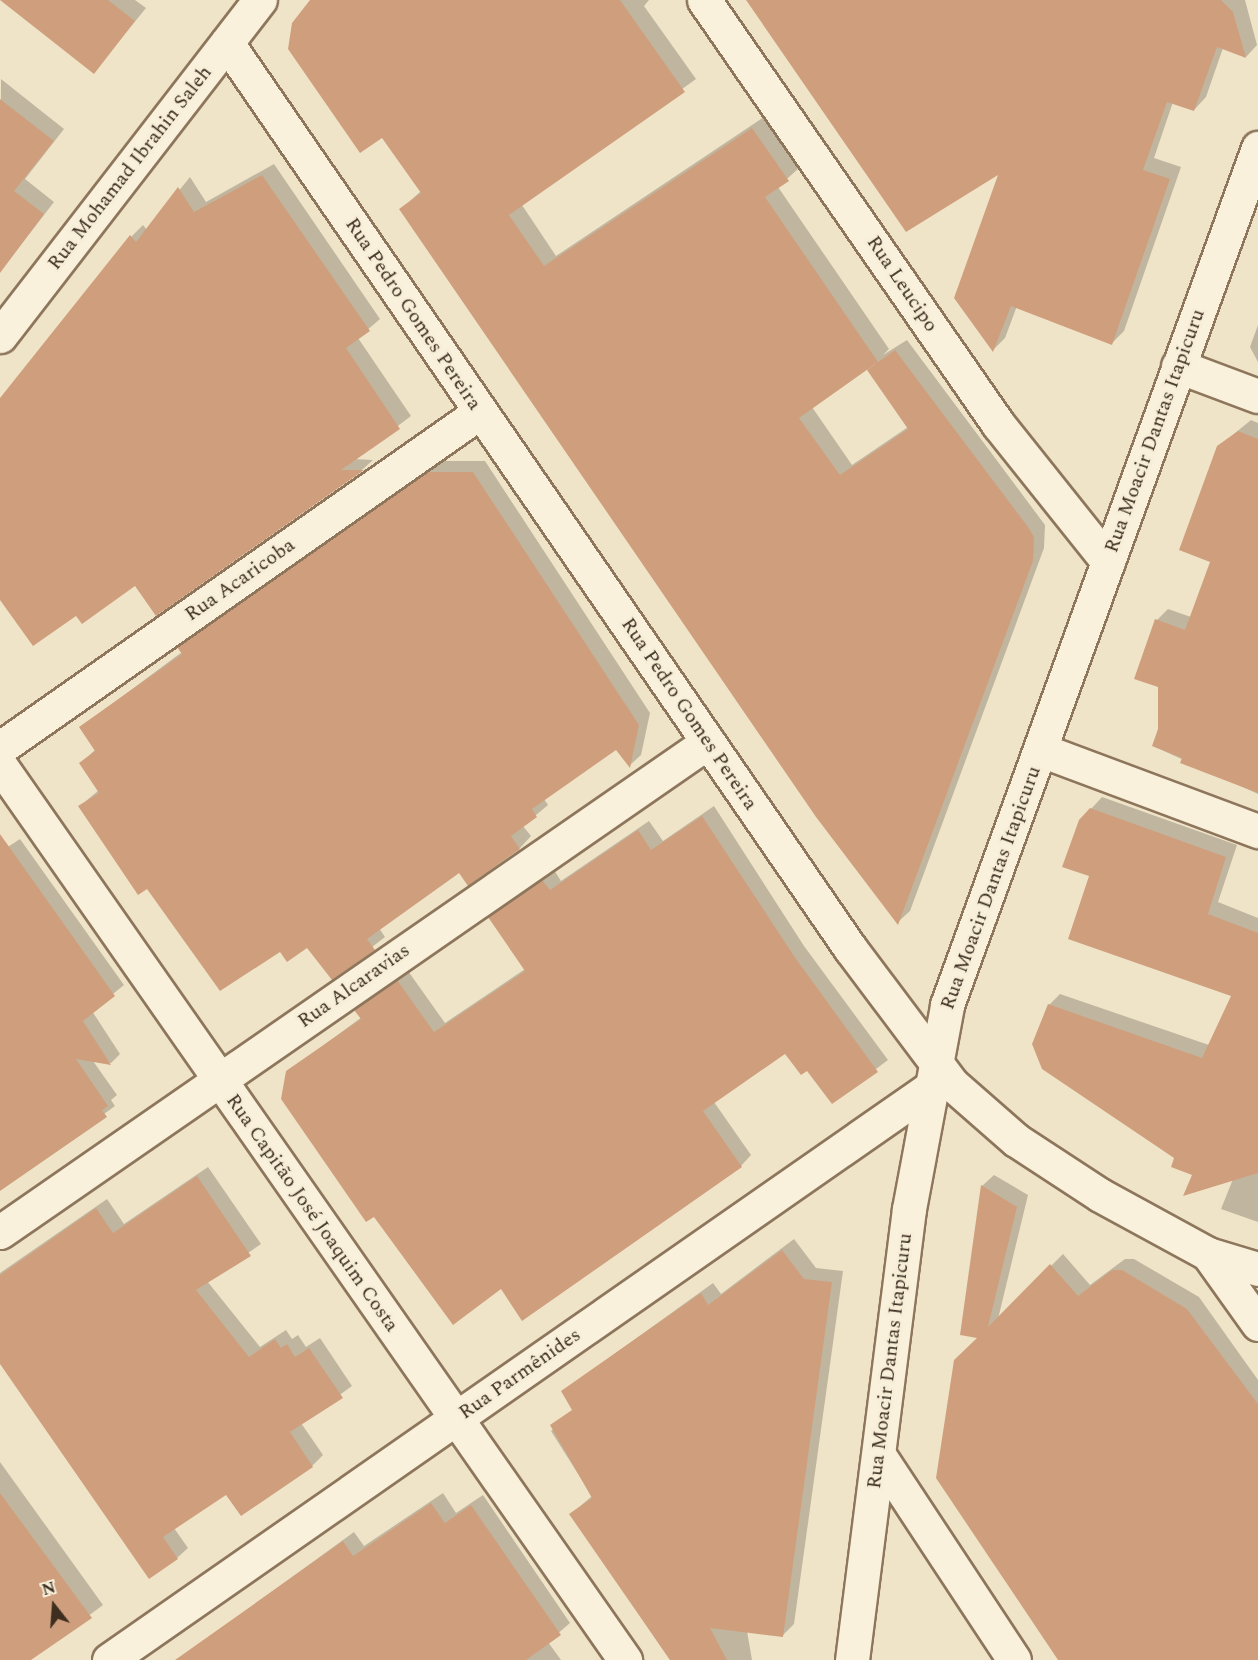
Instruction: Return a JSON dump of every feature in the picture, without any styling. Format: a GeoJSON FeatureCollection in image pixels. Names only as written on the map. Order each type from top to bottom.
{"type":"FeatureCollection","features":[{"type":"Feature","properties":{"kind":"street","name":"Rua Mohamad Ibrahin Saleh"},"geometry":{"type":"LineString","coordinates":[[0,336],[260,0]]}},
{"type":"Feature","properties":{"kind":"street","name":"Rua Leucipo"},"geometry":{"type":"LineString","coordinates":[[704,0],[998,424],[1108,562]]}},
{"type":"Feature","properties":{"kind":"street","name":"Rua Pedro Gomes Pereira"},"geometry":{"type":"LineString","coordinates":[[227,43],[708,742],[933,1075],[952,1084],[1016,1140],[1100,1195],[1208,1254],[1258,1269]]}},
{"type":"Feature","properties":{"kind":"street","name":"Rua Moacir Dantas Itapicuru"},"geometry":{"type":"LineString","coordinates":[[852,1660],[909,1209],[947,1005],[1258,148]]}},
{"type":"Feature","properties":{"kind":"street"},"geometry":{"type":"LineString","coordinates":[[1178,366],[1258,396]]}},
{"type":"Feature","properties":{"kind":"street","name":"Rua Acaricoba"},"geometry":{"type":"LineString","coordinates":[[0,748],[480,412]]}},
{"type":"Feature","properties":{"kind":"street","name":"Rua Alcaravias"},"geometry":{"type":"LineString","coordinates":[[0,1233],[708,742]]}},
{"type":"Feature","properties":{"kind":"street"},"geometry":{"type":"LineString","coordinates":[[1041,750],[1258,831]]}},
{"type":"Feature","properties":{"kind":"street","name":"Rua Capitão José Joaquim Costa"},"geometry":{"type":"LineString","coordinates":[[0,765],[625,1660]]}},
{"type":"Feature","properties":{"kind":"street","name":"Rua Parmênides"},"geometry":{"type":"LineString","coordinates":[[109,1660],[456,1418],[933,1075]]}},
{"type":"Feature","properties":{"kind":"street"},"geometry":{"type":"LineString","coordinates":[[1208,1254],[1258,1324]]}},
{"type":"Feature","properties":{"kind":"street"},"geometry":{"type":"LineString","coordinates":[[879,1455],[1014,1660]]}},
{"type":"Feature","properties":{"kind":"building"},"geometry":{"type":"Polygon","coordinates":[[[0,0],[108,0],[135,21],[94,74],[0,0]]]}},
{"type":"Feature","properties":{"kind":"building"},"geometry":{"type":"Polygon","coordinates":[[[310,0],[620,0],[685,92],[509,215],[544,266],[752,128],[789,181],[765,197],[878,362],[799,418],[840,475],[908,429],[867,370],[895,350],[1028,527],[1034,537],[1033,561],[898,925],[816,817],[399,209],[421,193],[382,138],[360,153],[288,49],[292,23],[310,0]]]}},
{"type":"Feature","properties":{"kind":"building"},"geometry":{"type":"Polygon","coordinates":[[[746,0],[1221,0],[1233,12],[1246,58],[1217,47],[1194,111],[1167,102],[1143,170],[1170,179],[1112,345],[1011,306],[993,352],[954,298],[998,175],[906,232],[746,0]]]}},
{"type":"Feature","properties":{"kind":"building"},"geometry":{"type":"Polygon","coordinates":[[[0,99],[54,141],[14,191],[44,214],[0,273],[0,99]]]}},
{"type":"Feature","properties":{"kind":"building"},"geometry":{"type":"Polygon","coordinates":[[[262,175],[370,331],[346,348],[400,429],[341,470],[364,470],[156,616],[135,586],[82,624],[76,616],[33,646],[0,600],[0,398],[130,235],[136,242],[178,187],[194,212],[262,175]]]}},
{"type":"Feature","properties":{"kind":"building"},"geometry":{"type":"Polygon","coordinates":[[[1238,431],[1258,439],[1258,793],[1180,763],[1182,758],[1152,746],[1158,729],[1158,687],[1134,679],[1155,619],[1185,630],[1210,562],[1179,550],[1217,446],[1238,431]]]}},
{"type":"Feature","properties":{"kind":"building"},"geometry":{"type":"Polygon","coordinates":[[[428,472],[473,472],[639,725],[630,768],[616,750],[532,809],[537,817],[511,836],[520,849],[468,886],[459,873],[367,939],[375,950],[332,980],[307,948],[287,962],[280,952],[220,991],[147,889],[138,895],[78,806],[99,793],[79,763],[95,751],[79,727],[182,654],[177,647],[428,472]]]}},
{"type":"Feature","properties":{"kind":"building"},"geometry":{"type":"Polygon","coordinates":[[[1090,808],[1226,857],[1208,914],[1258,933],[1258,1173],[1183,1196],[1192,1175],[1171,1167],[1174,1158],[1042,1069],[1032,1044],[1048,1004],[1202,1058],[1231,996],[1068,939],[1089,876],[1062,867],[1079,820],[1090,808]]]}},
{"type":"Feature","properties":{"kind":"building"},"geometry":{"type":"Polygon","coordinates":[[[702,816],[794,956],[878,1072],[832,1104],[807,1071],[801,1075],[785,1054],[703,1111],[742,1167],[522,1321],[501,1289],[453,1325],[374,1217],[366,1222],[281,1099],[286,1071],[361,1019],[354,1010],[397,980],[434,1032],[525,971],[488,917],[542,880],[550,890],[638,830],[651,850],[702,816]]]}},
{"type":"Feature","properties":{"kind":"building"},"geometry":{"type":"Polygon","coordinates":[[[0,834],[115,996],[83,1021],[111,1065],[76,1059],[108,1106],[102,1110],[107,1117],[0,1191],[0,834]]]}},
{"type":"Feature","properties":{"kind":"building"},"geometry":{"type":"Polygon","coordinates":[[[197,1176],[251,1256],[196,1290],[249,1357],[275,1339],[281,1348],[287,1344],[295,1357],[309,1348],[343,1398],[290,1432],[313,1467],[241,1516],[226,1495],[163,1537],[178,1559],[149,1579],[0,1364],[0,1275],[96,1208],[113,1233],[197,1176]]]}},
{"type":"Feature","properties":{"kind":"building"},"geometry":{"type":"Polygon","coordinates":[[[981,1185],[1017,1207],[988,1327],[1050,1264],[1078,1296],[1112,1270],[1122,1270],[1187,1309],[1258,1404],[1258,1660],[1058,1660],[936,1478],[954,1360],[977,1338],[960,1335],[981,1185]]]}},
{"type":"Feature","properties":{"kind":"building"},"geometry":{"type":"Polygon","coordinates":[[[782,1250],[804,1279],[832,1282],[783,1637],[710,1628],[727,1660],[670,1660],[569,1514],[592,1498],[550,1425],[572,1410],[561,1391],[701,1293],[708,1305],[782,1250]]]}},
{"type":"Feature","properties":{"kind":"building"},"geometry":{"type":"Polygon","coordinates":[[[0,1493],[92,1618],[31,1660],[0,1660],[0,1493]]]}},
{"type":"Feature","properties":{"kind":"building"},"geometry":{"type":"Polygon","coordinates":[[[431,1503],[445,1523],[471,1505],[561,1635],[526,1660],[175,1660],[343,1541],[353,1556],[431,1503]]]}}]}
